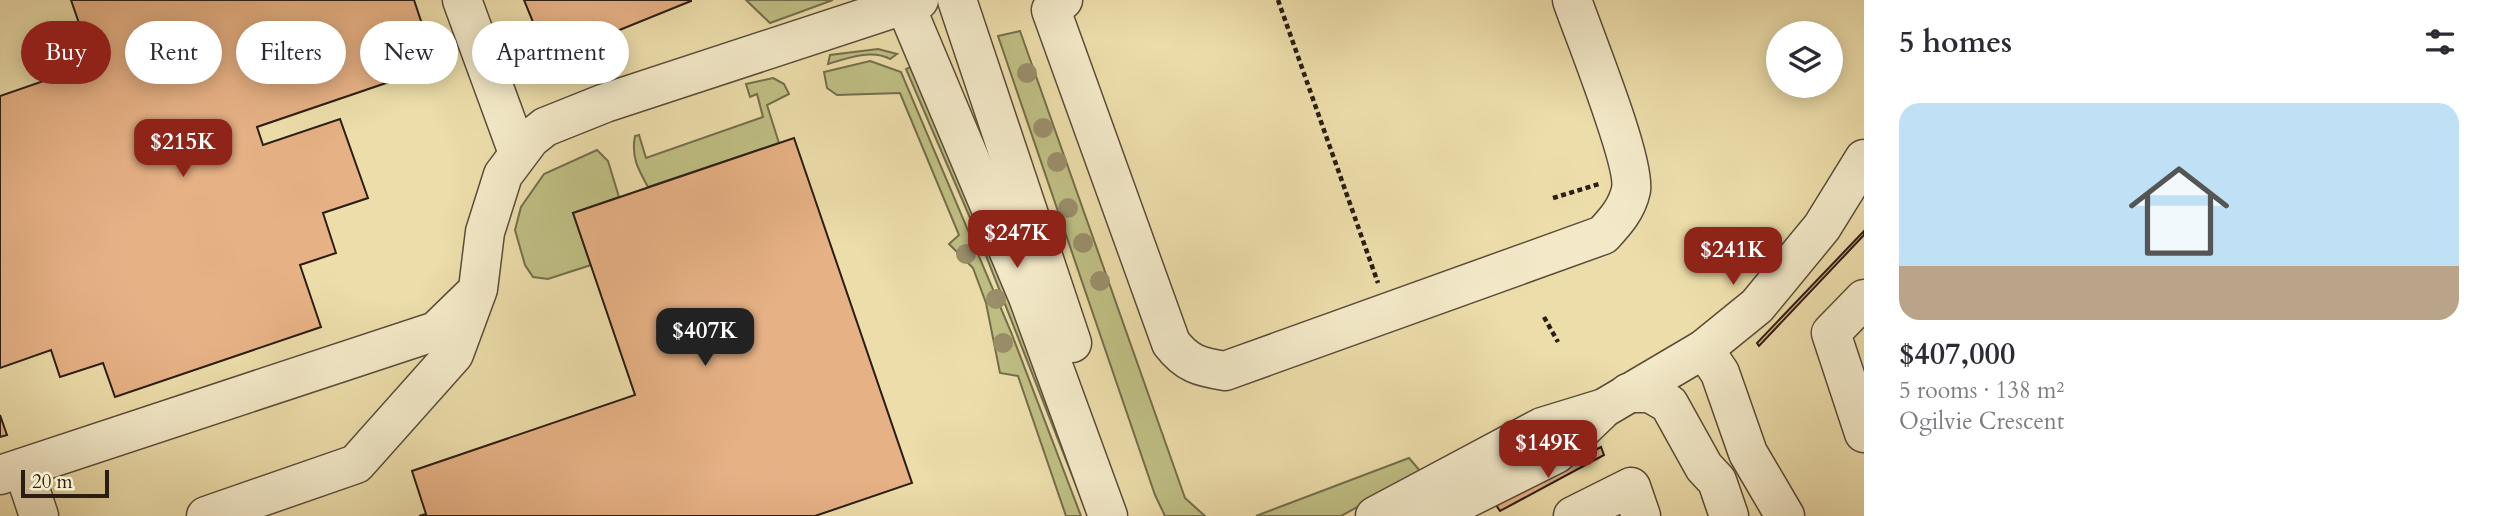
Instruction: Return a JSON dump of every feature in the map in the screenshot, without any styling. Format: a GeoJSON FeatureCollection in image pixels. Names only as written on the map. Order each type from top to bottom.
{"type":"FeatureCollection","features":[{"type":"Feature","properties":{"kind":"street"},"geometry":{"type":"LineString","coordinates":[[462,0],[518,153]]}},
{"type":"Feature","properties":{"kind":"street"},"geometry":{"type":"LineString","coordinates":[[957,0],[1110,460],[1133,516]]}},
{"type":"Feature","properties":{"kind":"street"},"geometry":{"type":"LineString","coordinates":[[981,0],[993,0]]}},
{"type":"Feature","properties":{"kind":"street"},"geometry":{"type":"LineString","coordinates":[[1057,5],[1171,343],[1183,358],[1198,367],[1225,371],[1603,235],[1622,215],[1631,189],[1629,161],[1572,0]]}},
{"type":"Feature","properties":{"kind":"street"},"geometry":{"type":"LineString","coordinates":[[206,516],[356,464],[454,355],[478,289],[485,232],[493,200],[503,175],[518,153],[545,127],[571,115],[909,2],[1028,297],[1108,516]]}},
{"type":"Feature","properties":{"kind":"street"},"geometry":{"type":"LineString","coordinates":[[1432,516],[1556,454],[1616,400],[1700,351],[1757,306],[1822,227],[1861,171]]}},
{"type":"Feature","properties":{"kind":"street"},"geometry":{"type":"LineString","coordinates":[[38,516],[12,471],[436,331],[478,289]]}},
{"type":"Feature","properties":{"kind":"street"},"geometry":{"type":"LineString","coordinates":[[1864,299],[1831,333],[1864,433]]}},
{"type":"Feature","properties":{"kind":"street"},"geometry":{"type":"LineString","coordinates":[[1700,351],[1684,372],[1684,385],[1717,451],[1717,481],[1730,516]]}},
{"type":"Feature","properties":{"kind":"street"},"geometry":{"type":"LineString","coordinates":[[1700,351],[1720,373],[1748,453],[1785,516]]}},
{"type":"Feature","properties":{"kind":"street"},"geometry":{"type":"LineString","coordinates":[[1375,516],[1542,427],[1616,400],[1650,393],[1670,404],[1704,467],[1717,481]]}},
{"type":"Feature","properties":{"kind":"street"},"geometry":{"type":"LineString","coordinates":[[1573,516],[1631,487],[1641,516]]}},
{"type":"Feature","properties":{"kind":"path"},"geometry":{"type":"LineString","coordinates":[[1278,0],[1379,286]]}},
{"type":"Feature","properties":{"kind":"path"},"geometry":{"type":"LineString","coordinates":[[1553,198],[1605,183]]}},
{"type":"Feature","properties":{"kind":"path"},"geometry":{"type":"LineString","coordinates":[[1544,317],[1558,342]]}},
{"type":"Feature","properties":{"kind":"green space"},"geometry":{"type":"Polygon","coordinates":[[[746,0],[833,0],[770,23],[746,0]]]}},
{"type":"Feature","properties":{"kind":"green space"},"geometry":{"type":"Polygon","coordinates":[[[1020,31],[1185,498],[1205,516],[1165,516],[1155,495],[998,36],[1020,31]]]}},
{"type":"Feature","properties":{"kind":"green space"},"geometry":{"type":"Polygon","coordinates":[[[878,49],[897,54],[890,59],[867,55],[828,64],[830,55],[878,49]]]}},
{"type":"Feature","properties":{"kind":"green space"},"geometry":{"type":"Polygon","coordinates":[[[870,61],[901,72],[1011,332],[1081,516],[1066,516],[1018,376],[1000,373],[986,303],[973,268],[949,244],[959,235],[900,93],[837,95],[827,88],[824,72],[870,61]]]}},
{"type":"Feature","properties":{"kind":"green space"},"geometry":{"type":"Polygon","coordinates":[[[913,66],[1071,452],[1088,516],[983,248],[906,69],[913,66]]]}},
{"type":"Feature","properties":{"kind":"green space"},"geometry":{"type":"Polygon","coordinates":[[[773,78],[784,84],[789,94],[767,105],[779,143],[648,187],[635,157],[635,136],[639,135],[646,158],[763,117],[757,94],[750,97],[746,84],[773,78]]]}},
{"type":"Feature","properties":{"kind":"green space"},"geometry":{"type":"Polygon","coordinates":[[[597,150],[608,161],[619,197],[573,213],[591,265],[548,279],[533,277],[525,265],[515,230],[521,207],[544,174],[597,150]]]}},
{"type":"Feature","properties":{"kind":"green space"},"geometry":{"type":"Polygon","coordinates":[[[1409,458],[1421,472],[1341,516],[1256,516],[1409,458]]]}},
{"type":"Feature","properties":{"kind":"building"},"geometry":{"type":"Polygon","coordinates":[[[71,0],[414,0],[421,21],[360,21],[360,84],[383,84],[257,127],[263,145],[340,119],[368,198],[323,213],[336,253],[300,265],[321,327],[115,397],[103,363],[60,377],[51,350],[0,368],[0,96],[35,84],[111,84],[111,21],[78,21],[71,0]]]}},
{"type":"Feature","properties":{"kind":"building"},"geometry":{"type":"Polygon","coordinates":[[[524,0],[691,0],[629,26],[629,21],[533,21],[524,0]]]}},
{"type":"Feature","properties":{"kind":"building"},"geometry":{"type":"Polygon","coordinates":[[[794,138],[912,483],[815,516],[419,516],[426,514],[412,471],[635,395],[573,213],[794,138]]]}},
{"type":"Feature","properties":{"kind":"building"},"geometry":{"type":"Polygon","coordinates":[[[1864,231],[1864,235],[1759,346],[1757,343],[1864,231]]]}},
{"type":"Feature","properties":{"kind":"building"},"geometry":{"type":"Polygon","coordinates":[[[0,415],[7,435],[0,437],[0,415]]]}},
{"type":"Feature","properties":{"kind":"building"},"geometry":{"type":"Polygon","coordinates":[[[1601,447],[1604,455],[1500,511],[1494,502],[1601,447]]]}}]}
